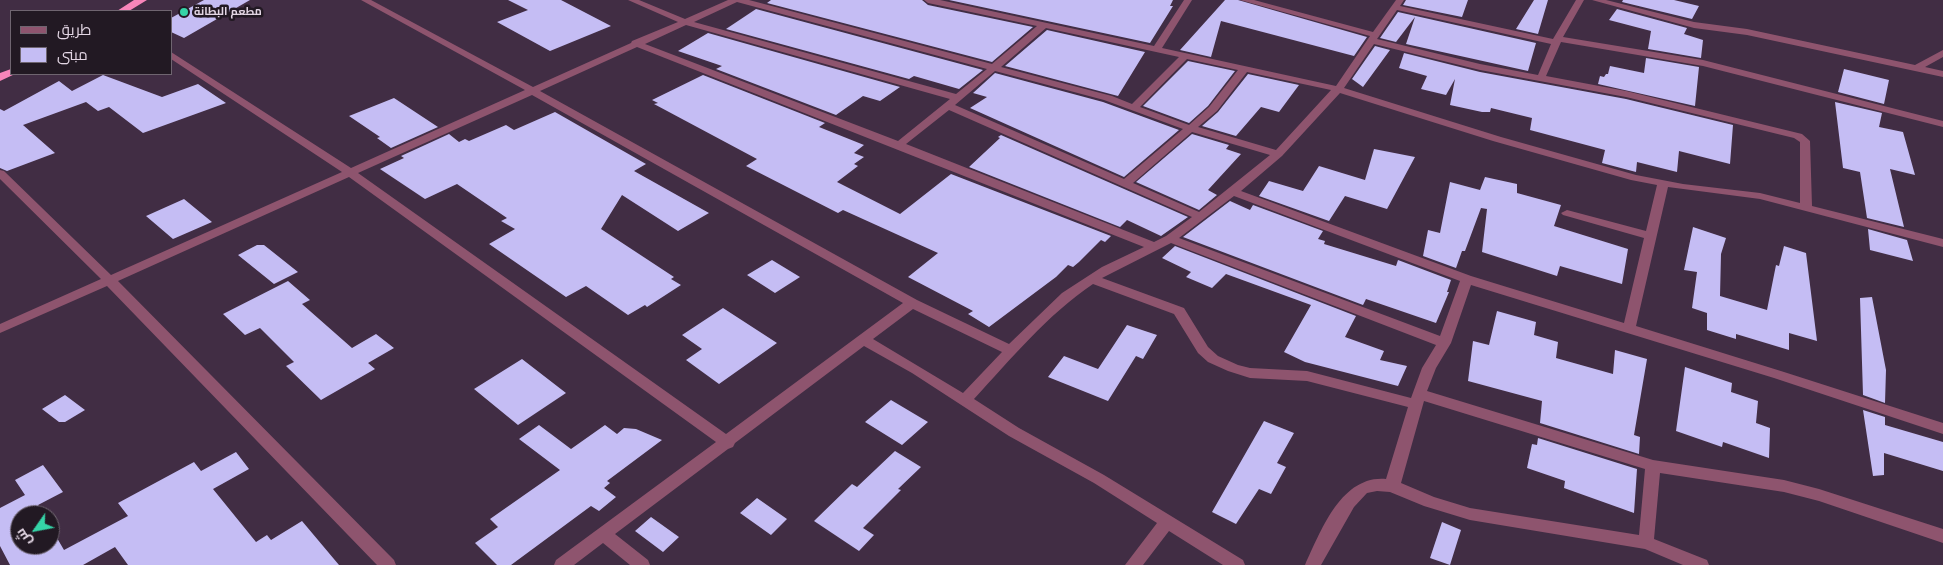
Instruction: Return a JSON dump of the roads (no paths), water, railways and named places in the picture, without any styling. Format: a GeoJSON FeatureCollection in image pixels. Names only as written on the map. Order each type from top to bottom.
{"type":"FeatureCollection","features":[{"type":"Feature","properties":{"kind":"highway"},"geometry":{"type":"LineString","coordinates":[[124,10],[142,0]]}},
{"type":"Feature","properties":{"kind":"street"},"geometry":{"type":"LineString","coordinates":[[365,0],[912,303],[1010,351]]}},
{"type":"Feature","properties":{"kind":"street"},"geometry":{"type":"LineString","coordinates":[[632,0],[685,22],[958,98]]}},
{"type":"Feature","properties":{"kind":"street"},"geometry":{"type":"LineString","coordinates":[[0,329],[635,43],[735,0]]}},
{"type":"Feature","properties":{"kind":"street"},"geometry":{"type":"LineString","coordinates":[[740,0],[1113,100],[1192,128],[1278,154]]}},
{"type":"Feature","properties":{"kind":"street"},"geometry":{"type":"LineString","coordinates":[[928,0],[1338,89],[1547,154],[1662,184],[1760,196],[1943,243]]}},
{"type":"Feature","properties":{"kind":"street"},"geometry":{"type":"LineString","coordinates":[[1158,49],[1188,0]]}},
{"type":"Feature","properties":{"kind":"street"},"geometry":{"type":"LineString","coordinates":[[1244,0],[1480,67],[1626,94],[1804,138],[1806,141],[1806,207]]}},
{"type":"Feature","properties":{"kind":"street"},"geometry":{"type":"LineString","coordinates":[[1541,78],[1557,41],[1580,0]]}},
{"type":"Feature","properties":{"kind":"street"},"geometry":{"type":"LineString","coordinates":[[1596,0],[1694,25],[1747,32],[1943,74]]}},
{"type":"Feature","properties":{"kind":"street"},"geometry":{"type":"LineString","coordinates":[[964,401],[1010,351],[1066,296],[1091,279],[1170,239],[1233,192],[1278,154],[1338,89],[1397,4],[1557,41],[1703,63],[1943,124]]}},
{"type":"Feature","properties":{"kind":"street"},"geometry":{"type":"LineString","coordinates":[[899,145],[1043,26]]}},
{"type":"Feature","properties":{"kind":"street"},"geometry":{"type":"LineString","coordinates":[[635,43],[1156,247]]}},
{"type":"Feature","properties":{"kind":"street"},"geometry":{"type":"LineString","coordinates":[[1917,68],[1943,53]]}},
{"type":"Feature","properties":{"kind":"street"},"geometry":{"type":"LineString","coordinates":[[1134,107],[1186,55]]}},
{"type":"Feature","properties":{"kind":"street"},"geometry":{"type":"LineString","coordinates":[[172,56],[350,173],[728,443]]}},
{"type":"Feature","properties":{"kind":"street"},"geometry":{"type":"LineString","coordinates":[[1125,184],[1214,109],[1245,68]]}},
{"type":"Feature","properties":{"kind":"street"},"geometry":{"type":"LineString","coordinates":[[948,106],[1200,216]]}},
{"type":"Feature","properties":{"kind":"street"},"geometry":{"type":"LineString","coordinates":[[0,173],[109,280],[388,565]]}},
{"type":"Feature","properties":{"kind":"street"},"geometry":{"type":"LineString","coordinates":[[1629,328],[1662,184]]}},
{"type":"Feature","properties":{"kind":"street"},"geometry":{"type":"LineString","coordinates":[[1233,192],[1467,279],[1779,375],[1943,429]]}},
{"type":"Feature","properties":{"kind":"street"},"geometry":{"type":"LineString","coordinates":[[1568,213],[1651,236]]}},
{"type":"Feature","properties":{"kind":"street"},"geometry":{"type":"LineString","coordinates":[[1170,239],[1444,343]]}},
{"type":"Feature","properties":{"kind":"street"},"geometry":{"type":"LineString","coordinates":[[1091,279],[1179,311],[1207,354],[1232,368],[1262,375],[1296,374],[1417,399],[1653,466],[1793,488],[1943,536]]}},
{"type":"Feature","properties":{"kind":"street"},"geometry":{"type":"LineString","coordinates":[[1392,486],[1417,399],[1429,368],[1444,343],[1467,279]]}},
{"type":"Feature","properties":{"kind":"street"},"geometry":{"type":"LineString","coordinates":[[562,565],[728,443],[912,303]]}},
{"type":"Feature","properties":{"kind":"street"},"geometry":{"type":"LineString","coordinates":[[865,340],[917,370],[1014,432],[1099,479],[1236,565]]}},
{"type":"Feature","properties":{"kind":"street"},"geometry":{"type":"LineString","coordinates":[[1646,543],[1653,466]]}},
{"type":"Feature","properties":{"kind":"street"},"geometry":{"type":"LineString","coordinates":[[1313,565],[1348,503],[1360,490],[1375,484],[1392,486],[1430,502],[1470,514],[1646,543],[1702,565]]}},
{"type":"Feature","properties":{"kind":"street"},"geometry":{"type":"LineString","coordinates":[[1133,565],[1167,522]]}},
{"type":"Feature","properties":{"kind":"street"},"geometry":{"type":"LineString","coordinates":[[603,534],[642,565]]}},
{"type":"Feature","properties":{"kind":"place","name":"مطعم البطانة"},"geometry":{"type":"Point","coordinates":[184,12]}}]}
